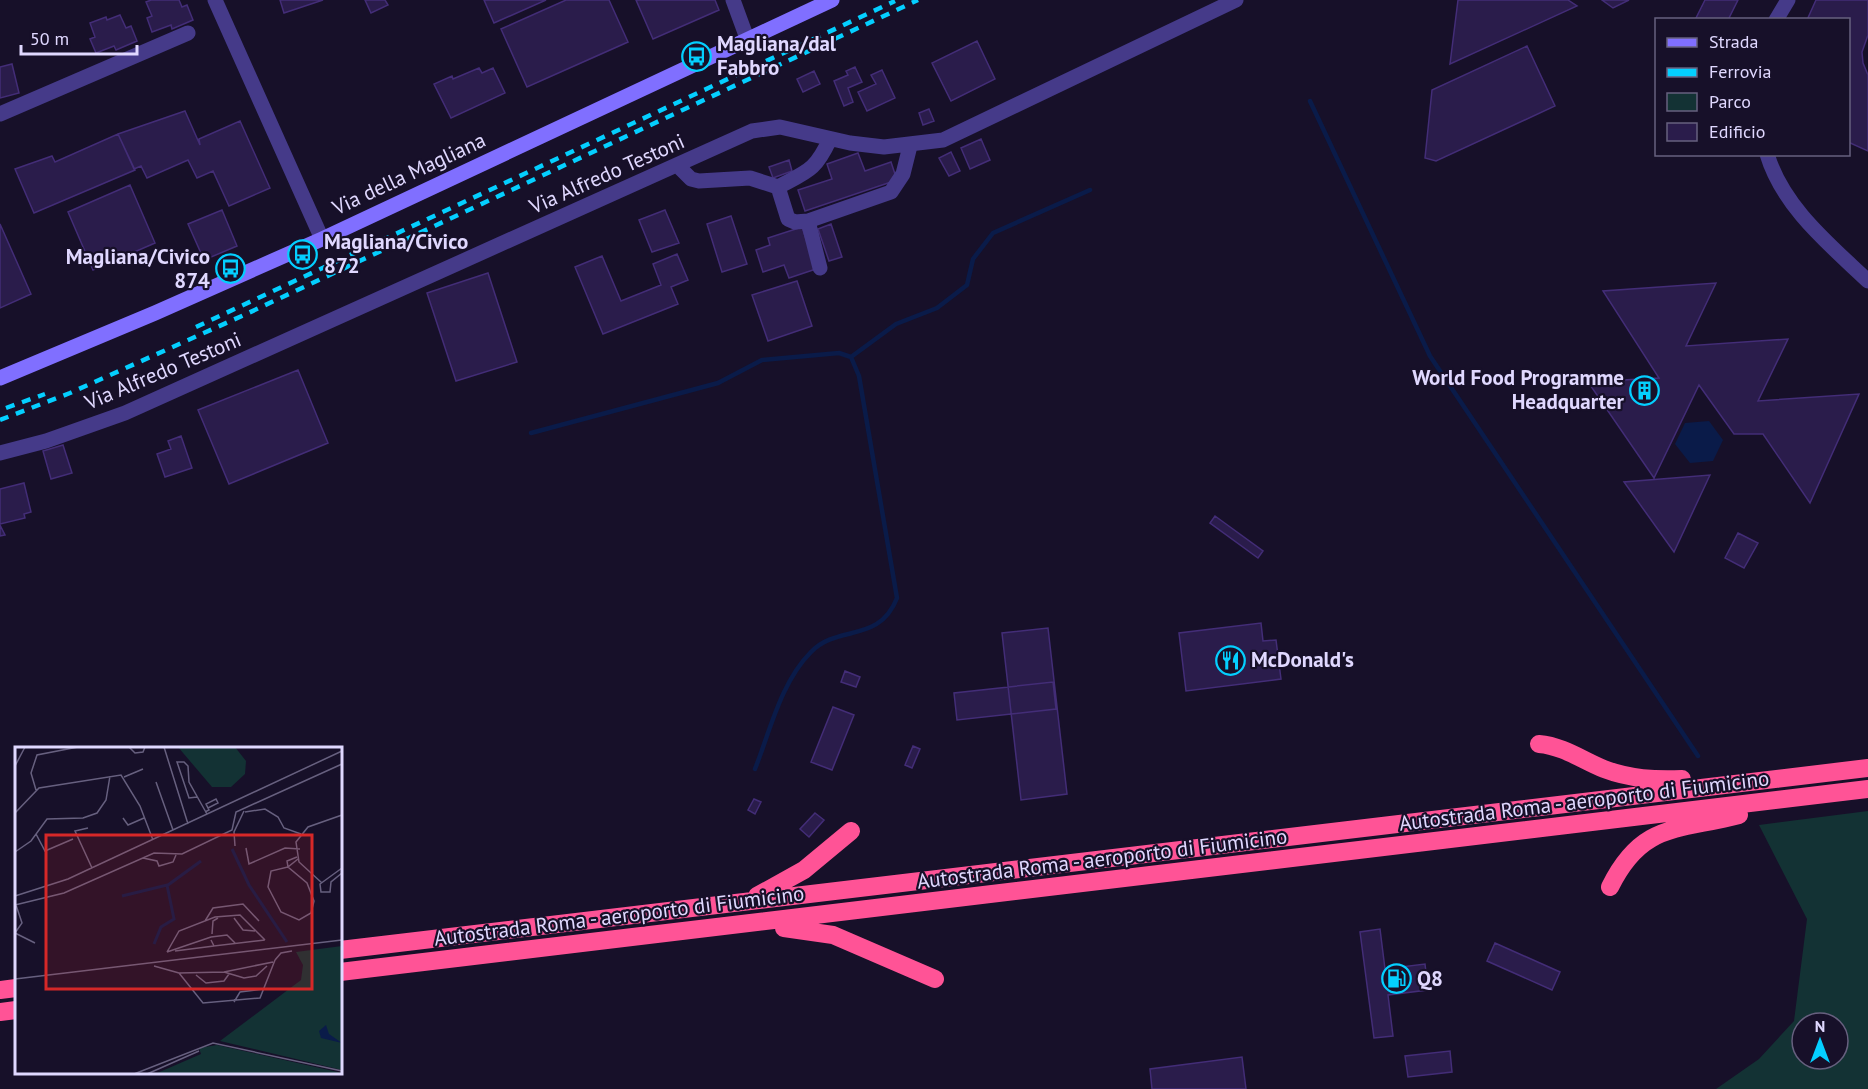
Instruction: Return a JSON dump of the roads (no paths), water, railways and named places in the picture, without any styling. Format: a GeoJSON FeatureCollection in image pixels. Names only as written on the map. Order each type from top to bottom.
{"type":"FeatureCollection","features":[{"type":"Feature","properties":{"kind":"highway"},"geometry":{"type":"LineString","coordinates":[[1539,744],[1564,750],[1605,769],[1630,777],[1662,781],[1680,778],[1756,781]]}},
{"type":"Feature","properties":{"kind":"highway","name":"Autostrada Roma - aeroporto di Fiumicino"},"geometry":{"type":"LineString","coordinates":[[342,950],[1868,768]]}},
{"type":"Feature","properties":{"kind":"highway","name":"Autostrada Roma - aeroporto di Fiumicino"},"geometry":{"type":"LineString","coordinates":[[342,972],[1868,789]]}},
{"type":"Feature","properties":{"kind":"highway"},"geometry":{"type":"LineString","coordinates":[[1610,887],[1632,852],[1655,835],[1678,827],[1747,813],[1777,801]]}},
{"type":"Feature","properties":{"kind":"highway"},"geometry":{"type":"LineString","coordinates":[[745,902],[804,870],[851,831]]}},
{"type":"Feature","properties":{"kind":"highway"},"geometry":{"type":"LineString","coordinates":[[732,925],[820,931],[853,942],[935,979]]}},
{"type":"Feature","properties":{"kind":"highway"},"geometry":{"type":"LineString","coordinates":[[0,990],[15,988]]}},
{"type":"Feature","properties":{"kind":"highway"},"geometry":{"type":"LineString","coordinates":[[0,1012],[15,1010]]}},
{"type":"Feature","properties":{"kind":"main road","name":"Via della Magliana"},"geometry":{"type":"LineString","coordinates":[[0,378],[155,313],[322,238],[832,0]]}},
{"type":"Feature","properties":{"kind":"street"},"geometry":{"type":"LineString","coordinates":[[215,0],[322,238]]}},
{"type":"Feature","properties":{"kind":"street"},"geometry":{"type":"LineString","coordinates":[[733,0],[748,40]]}},
{"type":"Feature","properties":{"kind":"street","name":"Via Alfredo Testoni"},"geometry":{"type":"LineString","coordinates":[[0,453],[46,441],[125,413],[760,129],[780,127],[830,139],[878,146],[910,146],[956,136],[1236,0]]}},
{"type":"Feature","properties":{"kind":"street"},"geometry":{"type":"LineString","coordinates":[[1777,18],[1788,0]]}},
{"type":"Feature","properties":{"kind":"street"},"geometry":{"type":"LineString","coordinates":[[0,114],[188,33]]}},
{"type":"Feature","properties":{"kind":"street"},"geometry":{"type":"LineString","coordinates":[[677,165],[691,179],[699,181],[750,178],[777,187],[812,170],[819,162],[830,139]]}},
{"type":"Feature","properties":{"kind":"street"},"geometry":{"type":"LineString","coordinates":[[777,187],[788,219],[795,222],[808,221],[891,192],[903,174],[910,146]]}},
{"type":"Feature","properties":{"kind":"street"},"geometry":{"type":"LineString","coordinates":[[1768,156],[1782,190],[1816,231],[1868,280]]}},
{"type":"Feature","properties":{"kind":"street"},"geometry":{"type":"LineString","coordinates":[[808,221],[820,268]]}},
{"type":"Feature","properties":{"kind":"water"},"geometry":{"type":"Polygon","coordinates":[[[1709,421],[1723,440],[1713,461],[1690,463],[1675,444],[1685,423],[1709,421]]]}},
{"type":"Feature","properties":{"kind":"waterway"},"geometry":{"type":"LineString","coordinates":[[1310,101],[1430,356],[1698,756]]}},
{"type":"Feature","properties":{"kind":"waterway"},"geometry":{"type":"LineString","coordinates":[[851,357],[896,324],[937,308],[967,285],[973,259],[993,233],[1090,190]]}},
{"type":"Feature","properties":{"kind":"waterway"},"geometry":{"type":"LineString","coordinates":[[531,433],[718,383],[762,360],[839,353],[851,357],[859,376],[897,598],[880,622],[869,628],[833,638],[811,652],[801,664],[784,692],[755,769]]}},
{"type":"Feature","properties":{"kind":"railway"},"geometry":{"type":"LineString","coordinates":[[0,420],[70,393],[244,315],[918,0]]}},
{"type":"Feature","properties":{"kind":"railway"},"geometry":{"type":"LineString","coordinates":[[196,327],[895,1]]}},
{"type":"Feature","properties":{"kind":"railway"},"geometry":{"type":"LineString","coordinates":[[6,408],[45,394]]}},
{"type":"Feature","properties":{"kind":"place","name":"Magliana/dal Fabbro"},"geometry":{"type":"Point","coordinates":[696,56]}},
{"type":"Feature","properties":{"kind":"place","name":"Magliana/Civico 872"},"geometry":{"type":"Point","coordinates":[303,254]}},
{"type":"Feature","properties":{"kind":"place","name":"Magliana/Civico 874"},"geometry":{"type":"Point","coordinates":[231,269]}},
{"type":"Feature","properties":{"kind":"place","name":"World Food Programme Headquarter"},"geometry":{"type":"Point","coordinates":[1645,390]}},
{"type":"Feature","properties":{"kind":"place","name":"McDonald's"},"geometry":{"type":"Point","coordinates":[1230,660]}},
{"type":"Feature","properties":{"kind":"place","name":"Q8"},"geometry":{"type":"Point","coordinates":[1396,979]}}]}
